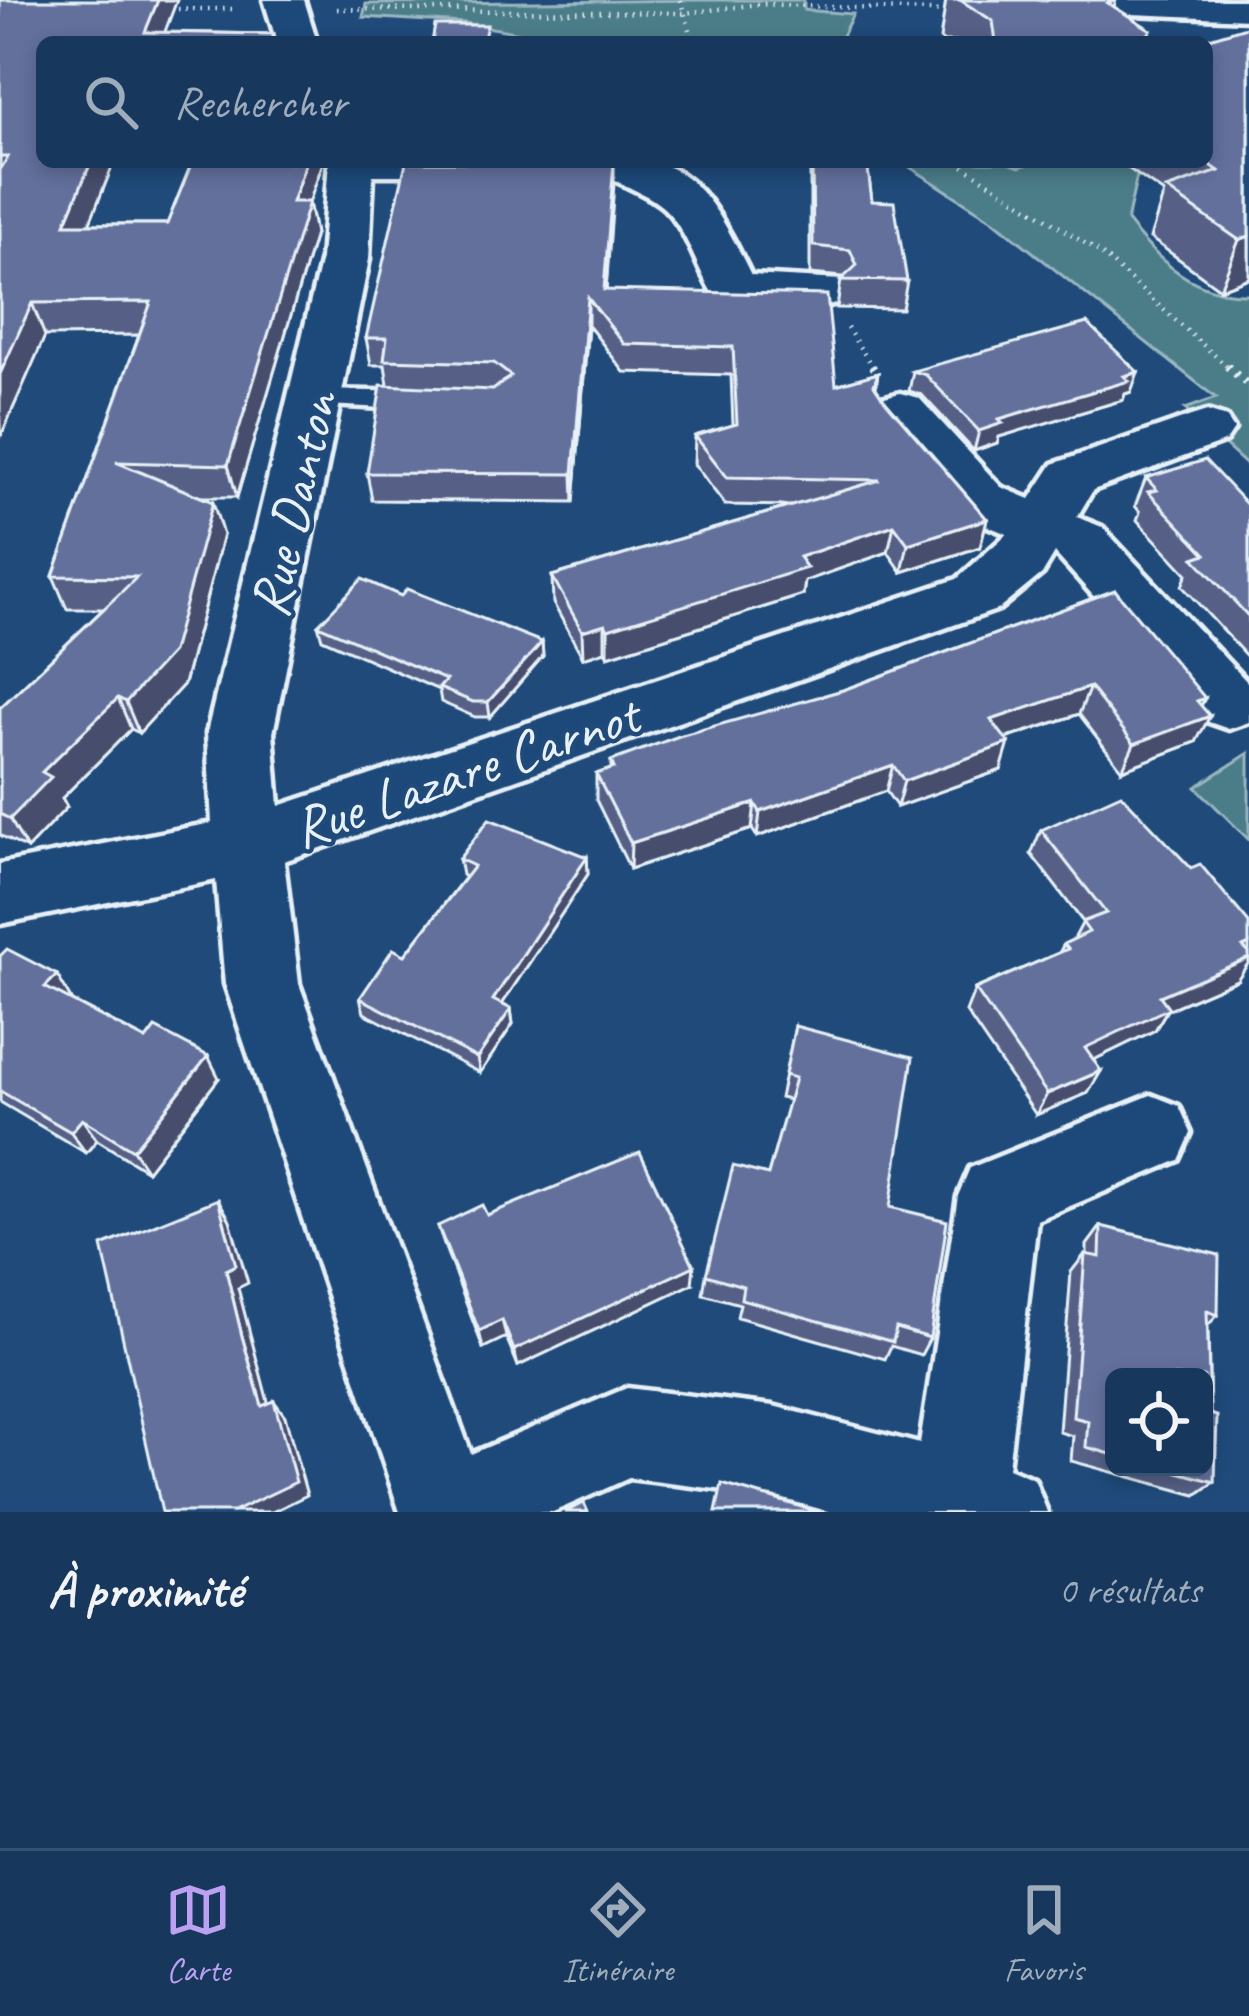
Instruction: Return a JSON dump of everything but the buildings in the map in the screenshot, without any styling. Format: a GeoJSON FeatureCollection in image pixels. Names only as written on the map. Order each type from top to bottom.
{"type":"FeatureCollection","features":[{"type":"Feature","properties":{"kind":"street"},"geometry":{"type":"LineString","coordinates":[[1084,0],[1249,8]]}},
{"type":"Feature","properties":{"kind":"street","name":"Rue Danton"},"geometry":{"type":"LineString","coordinates":[[248,845],[239,733],[346,259],[351,168]]}},
{"type":"Feature","properties":{"kind":"street"},"geometry":{"type":"LineString","coordinates":[[632,168],[654,176],[692,205],[734,290],[824,291]]}},
{"type":"Feature","properties":{"kind":"street","name":"Rue Lazare Carnot"},"geometry":{"type":"LineString","coordinates":[[446,1512],[262,984],[248,845],[978,594],[1022,558],[1073,477],[1228,407]]}},
{"type":"Feature","properties":{"kind":"street"},"geometry":{"type":"LineString","coordinates":[[900,410],[980,501],[1081,541],[1229,704]]}},
{"type":"Feature","properties":{"kind":"street"},"geometry":{"type":"LineString","coordinates":[[0,894],[248,845]]}},
{"type":"Feature","properties":{"kind":"street"},"geometry":{"type":"LineString","coordinates":[[446,1512],[627,1433],[773,1451],[980,1506],[999,1196],[1151,1133]]}},
{"type":"Feature","properties":{"kind":"lane"},"geometry":{"type":"LineString","coordinates":[[317,398],[455,403]]}},
{"type":"Feature","properties":{"kind":"path"},"geometry":{"type":"LineString","coordinates":[[220,9],[223,0]]}},
{"type":"Feature","properties":{"kind":"path"},"geometry":{"type":"LineString","coordinates":[[680,0],[692,36]]}},
{"type":"Feature","properties":{"kind":"path"},"geometry":{"type":"LineString","coordinates":[[154,9],[220,9],[289,17],[348,4],[685,13],[821,3],[960,12]]}},
{"type":"Feature","properties":{"kind":"path"},"geometry":{"type":"LineString","coordinates":[[966,168],[1099,252],[1228,407]]}},
{"type":"Feature","properties":{"kind":"path"},"geometry":{"type":"LineString","coordinates":[[824,291],[900,410]]}},
{"type":"Feature","properties":{"kind":"green space"},"geometry":{"type":"Polygon","coordinates":[[[804,0],[804,10],[853,14],[842,36],[537,36],[464,23],[363,17],[366,4],[804,0]]]}},
{"type":"Feature","properties":{"kind":"green space"},"geometry":{"type":"Polygon","coordinates":[[[911,168],[1138,171],[1127,221],[1139,236],[1195,282],[1249,294],[1249,467],[1185,409],[1216,398],[994,221],[911,168]]]}},
{"type":"Feature","properties":{"kind":"green space"},"geometry":{"type":"Polygon","coordinates":[[[1249,753],[1249,840],[1196,787],[1249,753]]]}}]}
